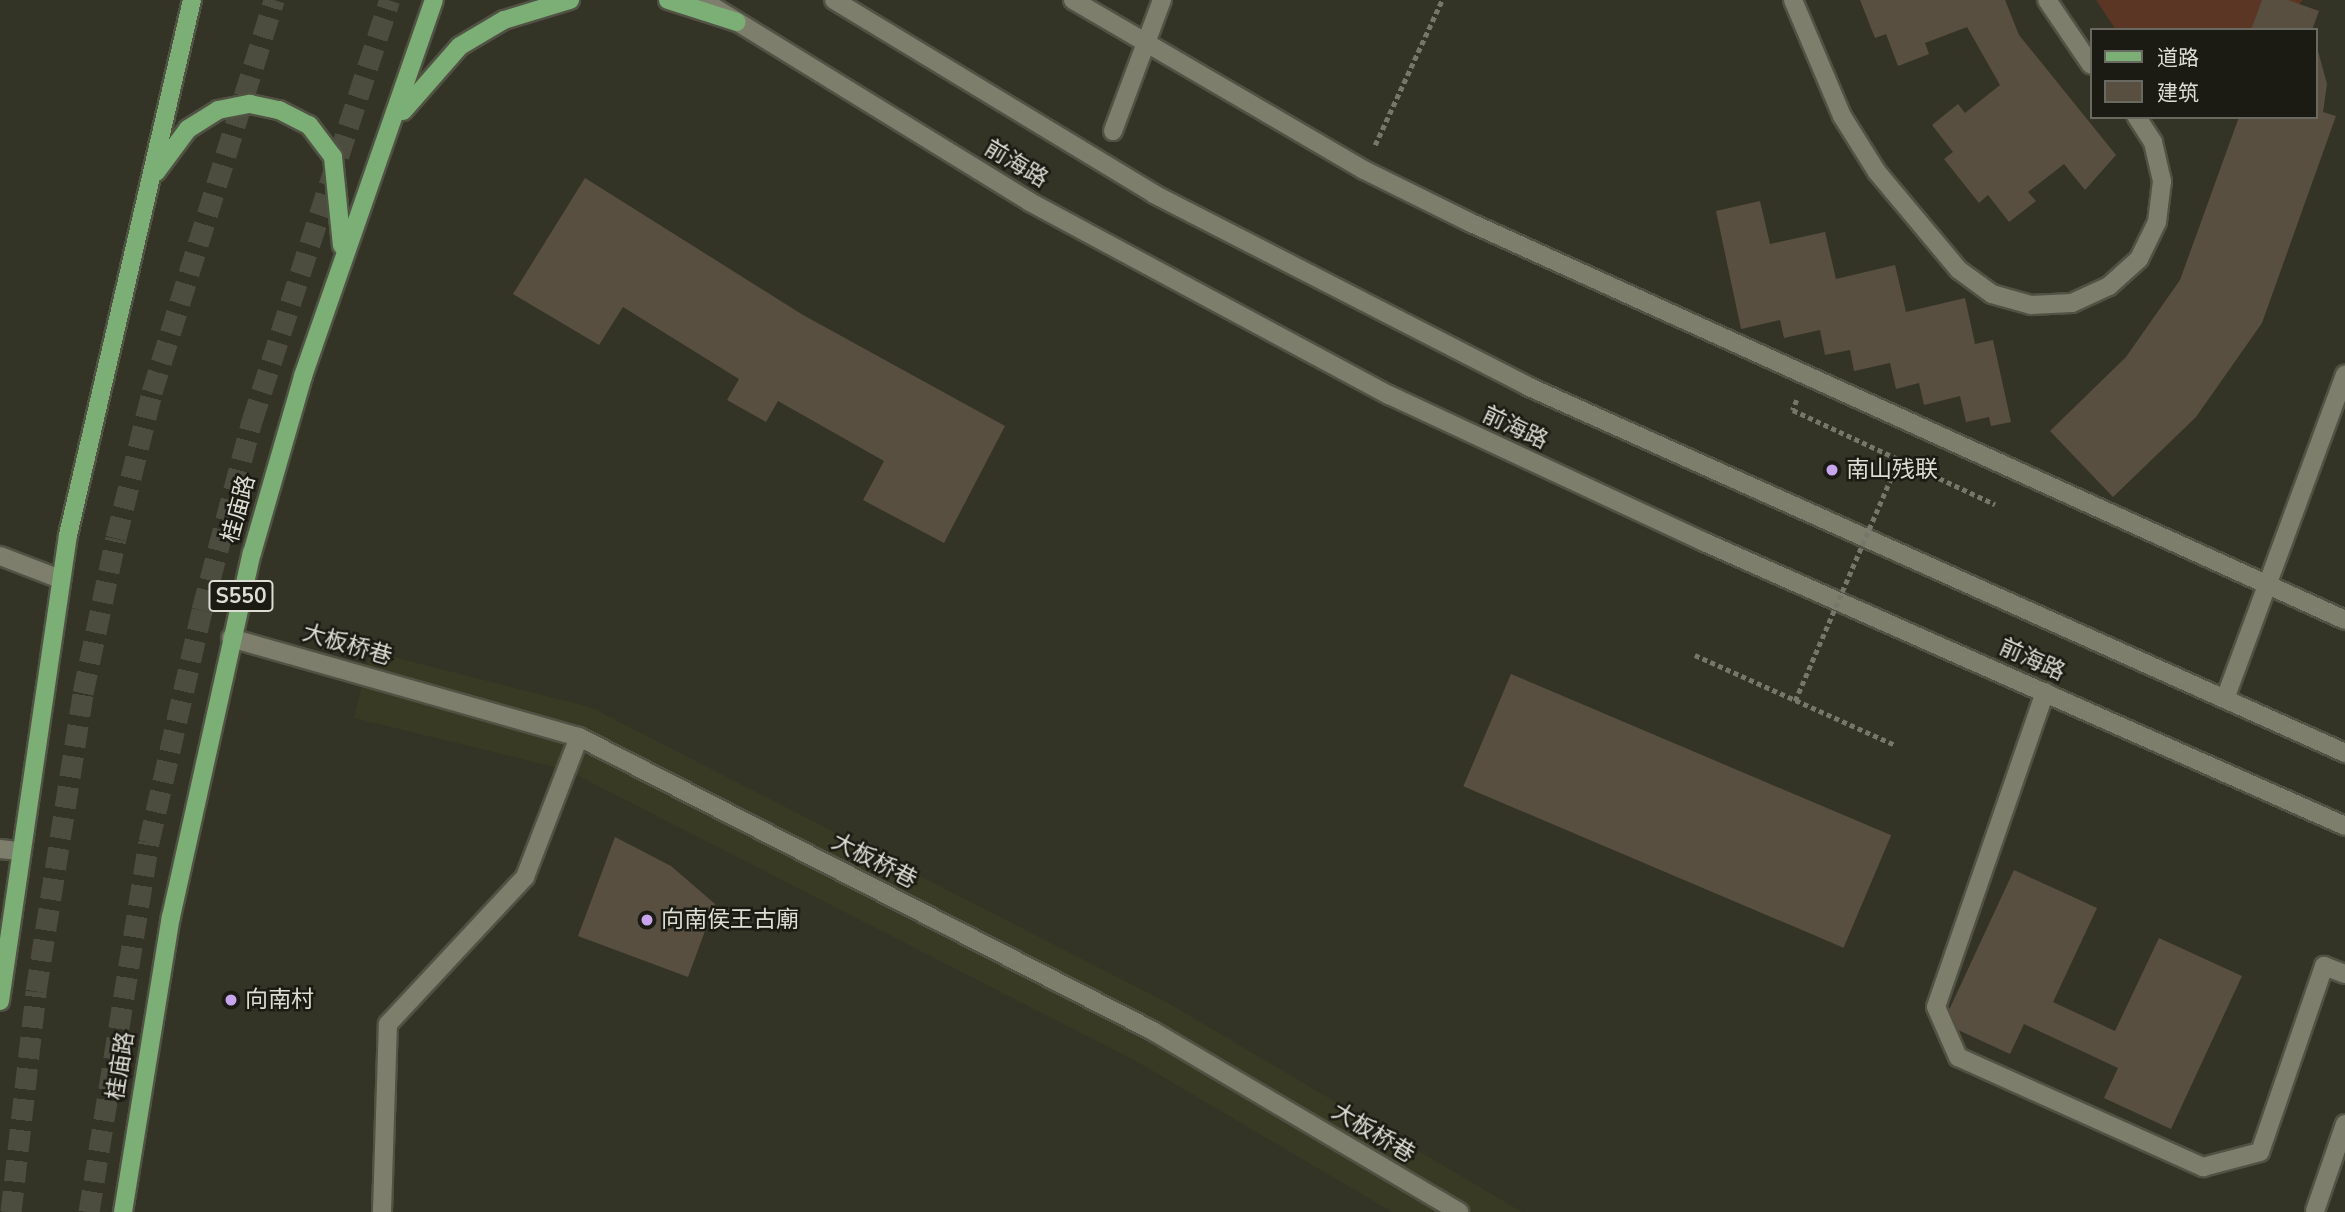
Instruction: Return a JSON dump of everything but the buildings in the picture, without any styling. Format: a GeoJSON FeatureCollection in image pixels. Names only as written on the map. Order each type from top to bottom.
{"type":"FeatureCollection","features":[{"type":"Feature","properties":{"kind":"main road"},"geometry":{"type":"LineString","coordinates":[[0,1001],[60,579],[144,198],[192,0]]}},
{"type":"Feature","properties":{"kind":"main road","name":"桂庙路"},"geometry":{"type":"LineString","coordinates":[[123,1212],[171,917],[231,638],[278,460],[342,264],[434,0]]}},
{"type":"Feature","properties":{"kind":"main road"},"geometry":{"type":"LineString","coordinates":[[383,144],[416,89],[460,46],[504,20],[570,0]]}},
{"type":"Feature","properties":{"kind":"main road"},"geometry":{"type":"LineString","coordinates":[[668,0],[737,22]]}},
{"type":"Feature","properties":{"kind":"main road","name":"前海路"},"geometry":{"type":"LineString","coordinates":[[702,0],[1030,202],[1244,321],[1533,463],[2345,826]]}},
{"type":"Feature","properties":{"kind":"main road","name":"前海路"},"geometry":{"type":"LineString","coordinates":[[834,0],[1154,194],[1363,304],[1701,466],[2345,753]]}},
{"type":"Feature","properties":{"kind":"main road"},"geometry":{"type":"LineString","coordinates":[[1073,0],[1145,47],[1364,170],[2345,620]]}},
{"type":"Feature","properties":{"kind":"main road"},"geometry":{"type":"LineString","coordinates":[[1113,131],[1162,0]]}},
{"type":"Feature","properties":{"kind":"main road"},"geometry":{"type":"LineString","coordinates":[[1793,0],[1842,116],[1877,172],[1959,270],[1992,293],[2031,305],[2072,303],[2109,286],[2139,259],[2157,222],[2162,181],[2153,142],[2138,119]]}},
{"type":"Feature","properties":{"kind":"main road"},"geometry":{"type":"LineString","coordinates":[[2047,0],[2090,64]]}},
{"type":"Feature","properties":{"kind":"main road"},"geometry":{"type":"LineString","coordinates":[[144,198],[163,157],[218,110],[250,104],[279,110],[309,125],[333,157],[343,210],[342,264]]}},
{"type":"Feature","properties":{"kind":"main road"},"geometry":{"type":"LineString","coordinates":[[2225,699],[2345,374]]}},
{"type":"Feature","properties":{"kind":"main road"},"geometry":{"type":"LineString","coordinates":[[0,556],[60,579]]}},
{"type":"Feature","properties":{"kind":"main road","name":"大板桥巷"},"geometry":{"type":"LineString","coordinates":[[231,638],[579,737],[1153,1031],[1459,1212]]}},
{"type":"Feature","properties":{"kind":"main road"},"geometry":{"type":"LineString","coordinates":[[2045,692],[1936,1007],[1958,1057],[2203,1167],[2260,1152],[2324,966],[2345,974]]}},
{"type":"Feature","properties":{"kind":"main road"},"geometry":{"type":"LineString","coordinates":[[382,1212],[388,1024],[525,877],[579,737]]}},
{"type":"Feature","properties":{"kind":"main road"},"geometry":{"type":"LineString","coordinates":[[0,849],[20,851]]}},
{"type":"Feature","properties":{"kind":"main road"},"geometry":{"type":"LineString","coordinates":[[2315,1211],[2345,1124]]}},
{"type":"Feature","properties":{"kind":"path"},"geometry":{"type":"LineString","coordinates":[[1364,170],[1443,0]]}},
{"type":"Feature","properties":{"kind":"path"},"geometry":{"type":"LineString","coordinates":[[1793,410],[1995,504]]}},
{"type":"Feature","properties":{"kind":"path"},"geometry":{"type":"LineString","coordinates":[[1795,701],[1899,459]]}},
{"type":"Feature","properties":{"kind":"path"},"geometry":{"type":"LineString","coordinates":[[1695,656],[1895,745]]}},
{"type":"Feature","properties":{"kind":"shaded area"},"geometry":{"type":"Polygon","coordinates":[[[2096,0],[2303,0],[2276,28],[2115,28],[2096,0]]]}},
{"type":"Feature","properties":{"kind":"shaded area"},"geometry":{"type":"Polygon","coordinates":[[[370,651],[590,707],[1168,1003],[1522,1212],[1392,1212],[1136,1061],[567,770],[354,718],[370,651]]]}},
{"type":"Feature","properties":{"kind":"tunnel"},"geometry":{"type":"LineString","coordinates":[[11,1212],[36,991],[83,693],[116,538],[152,392],[274,0]]}},
{"type":"Feature","properties":{"kind":"tunnel"},"geometry":{"type":"LineString","coordinates":[[89,1212],[149,842],[202,610],[252,421],[390,0]]}},
{"type":"Feature","properties":{"kind":"place","name":"南山残联"},"geometry":{"type":"Point","coordinates":[1832,470]}},
{"type":"Feature","properties":{"kind":"place","name":"向南侯王古廟"},"geometry":{"type":"Point","coordinates":[647,920]}},
{"type":"Feature","properties":{"kind":"place","name":"向南村"},"geometry":{"type":"Point","coordinates":[231,1000]}}]}
